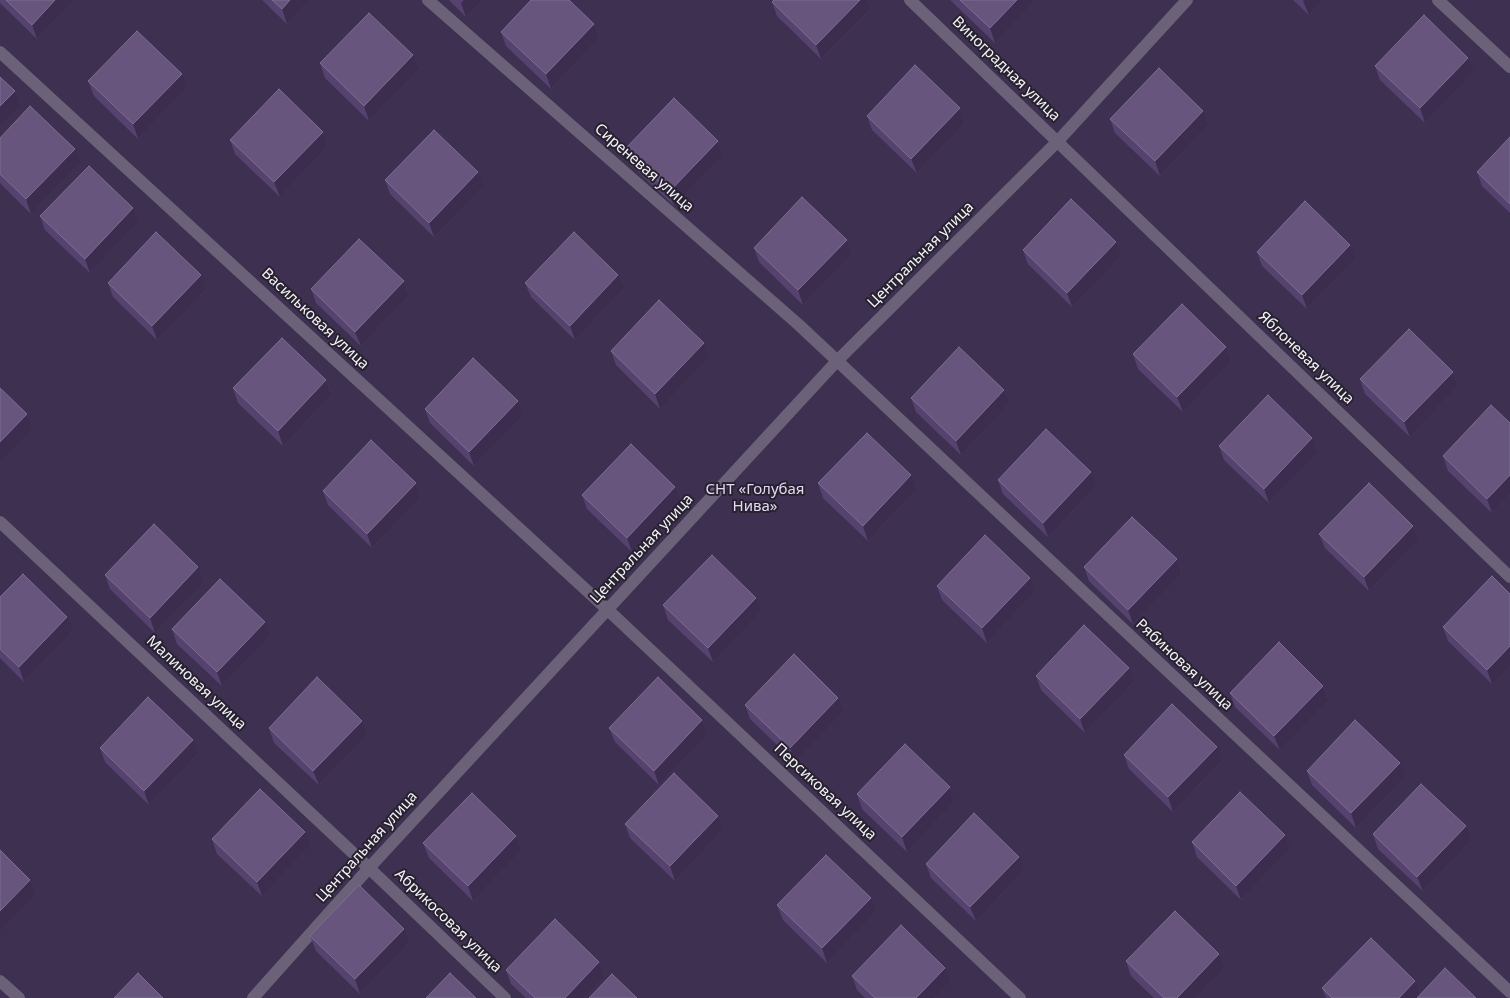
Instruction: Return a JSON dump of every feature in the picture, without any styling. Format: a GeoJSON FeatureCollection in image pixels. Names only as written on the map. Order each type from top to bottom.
{"type":"FeatureCollection","features":[{"type":"Feature","properties":{"kind":"street","name":"Сиреневая улица"},"geometry":{"type":"LineString","coordinates":[[428,0],[799,325],[836,362]]}},
{"type":"Feature","properties":{"kind":"street","name":"Виноградная улица"},"geometry":{"type":"LineString","coordinates":[[910,0],[1080,163]]}},
{"type":"Feature","properties":{"kind":"street","name":"Центральная улица"},"geometry":{"type":"LineString","coordinates":[[253,998],[369,868],[836,362],[1058,141],[1187,0]]}},
{"type":"Feature","properties":{"kind":"street"},"geometry":{"type":"LineString","coordinates":[[1438,0],[1510,67]]}},
{"type":"Feature","properties":{"kind":"street","name":"Васильковая улица"},"geometry":{"type":"LineString","coordinates":[[0,52],[608,610]]}},
{"type":"Feature","properties":{"kind":"street","name":"Яблоневая улица"},"geometry":{"type":"LineString","coordinates":[[1080,163],[1510,577]]}},
{"type":"Feature","properties":{"kind":"street","name":"Рябиновая улица"},"geometry":{"type":"LineString","coordinates":[[836,362],[1510,992]]}},
{"type":"Feature","properties":{"kind":"street","name":"Малиновая улица"},"geometry":{"type":"LineString","coordinates":[[0,522],[369,868]]}},
{"type":"Feature","properties":{"kind":"street","name":"Персиковая улица"},"geometry":{"type":"LineString","coordinates":[[608,610],[1020,998]]}},
{"type":"Feature","properties":{"kind":"street","name":"Абрикосовая улица"},"geometry":{"type":"LineString","coordinates":[[369,868],[505,998]]}},
{"type":"Feature","properties":{"kind":"street"},"geometry":{"type":"LineString","coordinates":[[0,981],[20,998]]}},
{"type":"Feature","properties":{"kind":"green space","name":"СНТ «Голубая Нива»"},"geometry":{"type":"Polygon","coordinates":[[[0,0],[1510,0],[1510,998],[0,998],[0,0]]]}},
{"type":"Feature","properties":{"kind":"building"},"geometry":{"type":"Polygon","coordinates":[[[6,0],[55,0],[32,25],[6,0]]]}},
{"type":"Feature","properties":{"kind":"building"},"geometry":{"type":"Polygon","coordinates":[[[272,0],[290,0],[282,9],[272,0]]]}},
{"type":"Feature","properties":{"kind":"building"},"geometry":{"type":"Polygon","coordinates":[[[531,0],[569,0],[594,24],[546,74],[501,32],[531,0]]]}},
{"type":"Feature","properties":{"kind":"building"},"geometry":{"type":"Polygon","coordinates":[[[774,0],[860,0],[816,45],[772,2],[774,0]]]}},
{"type":"Feature","properties":{"kind":"building"},"geometry":{"type":"Polygon","coordinates":[[[960,0],[1017,0],[990,28],[960,0]]]}},
{"type":"Feature","properties":{"kind":"building"},"geometry":{"type":"Polygon","coordinates":[[[369,13],[413,55],[364,106],[320,63],[369,13]]]}},
{"type":"Feature","properties":{"kind":"building"},"geometry":{"type":"Polygon","coordinates":[[[1424,15],[1468,58],[1420,108],[1375,66],[1424,15]]]}},
{"type":"Feature","properties":{"kind":"building"},"geometry":{"type":"Polygon","coordinates":[[[137,31],[182,74],[133,124],[88,81],[137,31]]]}},
{"type":"Feature","properties":{"kind":"building"},"geometry":{"type":"Polygon","coordinates":[[[915,65],[960,108],[911,159],[867,116],[915,65]]]}},
{"type":"Feature","properties":{"kind":"building"},"geometry":{"type":"Polygon","coordinates":[[[1159,68],[1203,111],[1155,161],[1110,119],[1159,68]]]}},
{"type":"Feature","properties":{"kind":"building"},"geometry":{"type":"Polygon","coordinates":[[[0,77],[15,91],[0,106],[0,77]]]}},
{"type":"Feature","properties":{"kind":"building"},"geometry":{"type":"Polygon","coordinates":[[[279,89],[323,132],[274,182],[230,140],[279,89]]]}},
{"type":"Feature","properties":{"kind":"building"},"geometry":{"type":"Polygon","coordinates":[[[674,98],[718,141],[669,192],[625,149],[674,98]]]}},
{"type":"Feature","properties":{"kind":"building"},"geometry":{"type":"Polygon","coordinates":[[[30,106],[75,149],[26,199],[0,174],[0,138],[30,106]]]}},
{"type":"Feature","properties":{"kind":"building"},"geometry":{"type":"Polygon","coordinates":[[[434,130],[478,172],[429,223],[385,180],[434,130]]]}},
{"type":"Feature","properties":{"kind":"building"},"geometry":{"type":"Polygon","coordinates":[[[1510,137],[1510,204],[1477,172],[1510,137]]]}},
{"type":"Feature","properties":{"kind":"building"},"geometry":{"type":"Polygon","coordinates":[[[89,166],[133,208],[85,259],[40,216],[89,166]]]}},
{"type":"Feature","properties":{"kind":"building"},"geometry":{"type":"Polygon","coordinates":[[[802,197],[847,240],[798,290],[754,248],[802,197]]]}},
{"type":"Feature","properties":{"kind":"building"},"geometry":{"type":"Polygon","coordinates":[[[1071,199],[1116,242],[1067,293],[1023,250],[1071,199]]]}},
{"type":"Feature","properties":{"kind":"building"},"geometry":{"type":"Polygon","coordinates":[[[1305,201],[1350,245],[1302,295],[1257,252],[1305,201]]]}},
{"type":"Feature","properties":{"kind":"building"},"geometry":{"type":"Polygon","coordinates":[[[156,232],[201,275],[152,326],[108,283],[156,232]]]}},
{"type":"Feature","properties":{"kind":"building"},"geometry":{"type":"Polygon","coordinates":[[[574,232],[618,275],[570,326],[525,283],[574,232]]]}},
{"type":"Feature","properties":{"kind":"building"},"geometry":{"type":"Polygon","coordinates":[[[359,239],[404,281],[355,332],[311,289],[359,239]]]}},
{"type":"Feature","properties":{"kind":"building"},"geometry":{"type":"Polygon","coordinates":[[[659,300],[704,343],[655,394],[611,351],[659,300]]]}},
{"type":"Feature","properties":{"kind":"building"},"geometry":{"type":"Polygon","coordinates":[[[1182,304],[1226,347],[1177,397],[1133,354],[1182,304]]]}},
{"type":"Feature","properties":{"kind":"building"},"geometry":{"type":"Polygon","coordinates":[[[1409,329],[1453,372],[1404,422],[1360,379],[1409,329]]]}},
{"type":"Feature","properties":{"kind":"building"},"geometry":{"type":"Polygon","coordinates":[[[282,338],[326,380],[278,431],[233,388],[282,338]]]}},
{"type":"Feature","properties":{"kind":"building"},"geometry":{"type":"Polygon","coordinates":[[[959,347],[1004,390],[956,441],[911,398],[959,347]]]}},
{"type":"Feature","properties":{"kind":"building"},"geometry":{"type":"Polygon","coordinates":[[[473,358],[518,401],[469,452],[425,409],[473,358]]]}},
{"type":"Feature","properties":{"kind":"building"},"geometry":{"type":"Polygon","coordinates":[[[0,388],[27,414],[0,442],[0,388]]]}},
{"type":"Feature","properties":{"kind":"building"},"geometry":{"type":"Polygon","coordinates":[[[1268,395],[1312,438],[1264,489],[1219,446],[1268,395]]]}},
{"type":"Feature","properties":{"kind":"building"},"geometry":{"type":"Polygon","coordinates":[[[1491,405],[1510,423],[1510,475],[1487,499],[1443,456],[1491,405]]]}},
{"type":"Feature","properties":{"kind":"building"},"geometry":{"type":"Polygon","coordinates":[[[1046,429],[1091,472],[1043,523],[998,480],[1046,429]]]}},
{"type":"Feature","properties":{"kind":"building"},"geometry":{"type":"Polygon","coordinates":[[[867,433],[911,475],[863,526],[818,483],[867,433]]]}},
{"type":"Feature","properties":{"kind":"building"},"geometry":{"type":"Polygon","coordinates":[[[371,440],[416,483],[367,534],[323,491],[371,440]]]}},
{"type":"Feature","properties":{"kind":"building"},"geometry":{"type":"Polygon","coordinates":[[[631,444],[675,487],[627,538],[582,495],[631,444]]]}},
{"type":"Feature","properties":{"kind":"building"},"geometry":{"type":"Polygon","coordinates":[[[1369,483],[1413,526],[1364,577],[1319,534],[1369,483]]]}},
{"type":"Feature","properties":{"kind":"building"},"geometry":{"type":"Polygon","coordinates":[[[1132,517],[1177,559],[1128,610],[1084,567],[1132,517]]]}},
{"type":"Feature","properties":{"kind":"building"},"geometry":{"type":"Polygon","coordinates":[[[154,524],[198,567],[150,618],[105,575],[154,524]]]}},
{"type":"Feature","properties":{"kind":"building"},"geometry":{"type":"Polygon","coordinates":[[[985,535],[1030,578],[982,628],[937,586],[985,535]]]}},
{"type":"Feature","properties":{"kind":"building"},"geometry":{"type":"Polygon","coordinates":[[[712,555],[756,598],[708,648],[663,605],[712,555]]]}},
{"type":"Feature","properties":{"kind":"building"},"geometry":{"type":"Polygon","coordinates":[[[23,574],[67,617],[19,667],[0,649],[0,597],[23,574]]]}},
{"type":"Feature","properties":{"kind":"building"},"geometry":{"type":"Polygon","coordinates":[[[1492,576],[1510,594],[1510,646],[1487,670],[1443,627],[1492,576]]]}},
{"type":"Feature","properties":{"kind":"building"},"geometry":{"type":"Polygon","coordinates":[[[220,579],[265,622],[217,672],[172,629],[220,579]]]}},
{"type":"Feature","properties":{"kind":"building"},"geometry":{"type":"Polygon","coordinates":[[[1084,625],[1129,668],[1080,719],[1036,676],[1084,625]]]}},
{"type":"Feature","properties":{"kind":"building"},"geometry":{"type":"Polygon","coordinates":[[[1279,642],[1323,686],[1274,736],[1230,693],[1279,642]]]}},
{"type":"Feature","properties":{"kind":"building"},"geometry":{"type":"Polygon","coordinates":[[[794,654],[838,698],[790,748],[745,705],[794,654]]]}},
{"type":"Feature","properties":{"kind":"building"},"geometry":{"type":"Polygon","coordinates":[[[317,677],[362,721],[313,771],[269,728],[317,677]]]}},
{"type":"Feature","properties":{"kind":"building"},"geometry":{"type":"Polygon","coordinates":[[[658,677],[702,720],[654,771],[609,728],[658,677]]]}},
{"type":"Feature","properties":{"kind":"building"},"geometry":{"type":"Polygon","coordinates":[[[148,697],[193,740],[144,791],[100,748],[148,697]]]}},
{"type":"Feature","properties":{"kind":"building"},"geometry":{"type":"Polygon","coordinates":[[[1172,704],[1217,747],[1168,797],[1124,755],[1172,704]]]}},
{"type":"Feature","properties":{"kind":"building"},"geometry":{"type":"Polygon","coordinates":[[[1355,720],[1400,763],[1351,813],[1307,771],[1355,720]]]}},
{"type":"Feature","properties":{"kind":"building"},"geometry":{"type":"Polygon","coordinates":[[[905,744],[950,787],[902,837],[857,794],[905,744]]]}},
{"type":"Feature","properties":{"kind":"building"},"geometry":{"type":"Polygon","coordinates":[[[674,773],[718,816],[670,866],[625,824],[674,773]]]}},
{"type":"Feature","properties":{"kind":"building"},"geometry":{"type":"Polygon","coordinates":[[[1421,784],[1466,826],[1417,877],[1373,834],[1421,784]]]}},
{"type":"Feature","properties":{"kind":"building"},"geometry":{"type":"Polygon","coordinates":[[[260,789],[305,832],[257,882],[212,839],[260,789]]]}},
{"type":"Feature","properties":{"kind":"building"},"geometry":{"type":"Polygon","coordinates":[[[1240,792],[1285,835],[1236,886],[1192,842],[1240,792]]]}},
{"type":"Feature","properties":{"kind":"building"},"geometry":{"type":"Polygon","coordinates":[[[472,793],[516,836],[468,886],[423,843],[472,793]]]}},
{"type":"Feature","properties":{"kind":"building"},"geometry":{"type":"Polygon","coordinates":[[[974,813],[1019,857],[970,907],[926,864],[974,813]]]}},
{"type":"Feature","properties":{"kind":"building"},"geometry":{"type":"Polygon","coordinates":[[[0,850],[30,880],[0,911],[0,850]]]}},
{"type":"Feature","properties":{"kind":"building"},"geometry":{"type":"Polygon","coordinates":[[[826,855],[871,898],[822,948],[777,905],[826,855]]]}},
{"type":"Feature","properties":{"kind":"building"},"geometry":{"type":"Polygon","coordinates":[[[359,885],[404,929],[355,979],[310,936],[359,885]]]}},
{"type":"Feature","properties":{"kind":"building"},"geometry":{"type":"Polygon","coordinates":[[[1175,911],[1219,954],[1177,998],[1164,998],[1126,961],[1175,911]]]}},
{"type":"Feature","properties":{"kind":"building"},"geometry":{"type":"Polygon","coordinates":[[[555,919],[599,962],[565,998],[535,998],[506,970],[555,919]]]}},
{"type":"Feature","properties":{"kind":"building"},"geometry":{"type":"Polygon","coordinates":[[[901,925],[945,968],[916,998],[875,998],[852,976],[901,925]]]}},
{"type":"Feature","properties":{"kind":"building"},"geometry":{"type":"Polygon","coordinates":[[[1371,938],[1415,981],[1399,998],[1332,998],[1322,988],[1371,938]]]}},
{"type":"Feature","properties":{"kind":"building"},"geometry":{"type":"Polygon","coordinates":[[[1445,968],[1476,998],[1417,998],[1445,968]]]}},
{"type":"Feature","properties":{"kind":"building"},"geometry":{"type":"Polygon","coordinates":[[[138,973],[163,998],[114,998],[138,973]]]}},
{"type":"Feature","properties":{"kind":"building"},"geometry":{"type":"Polygon","coordinates":[[[450,973],[476,998],[426,998],[450,973]]]}},
{"type":"Feature","properties":{"kind":"building"},"geometry":{"type":"Polygon","coordinates":[[[612,974],[637,998],[589,998],[612,974]]]}}]}
